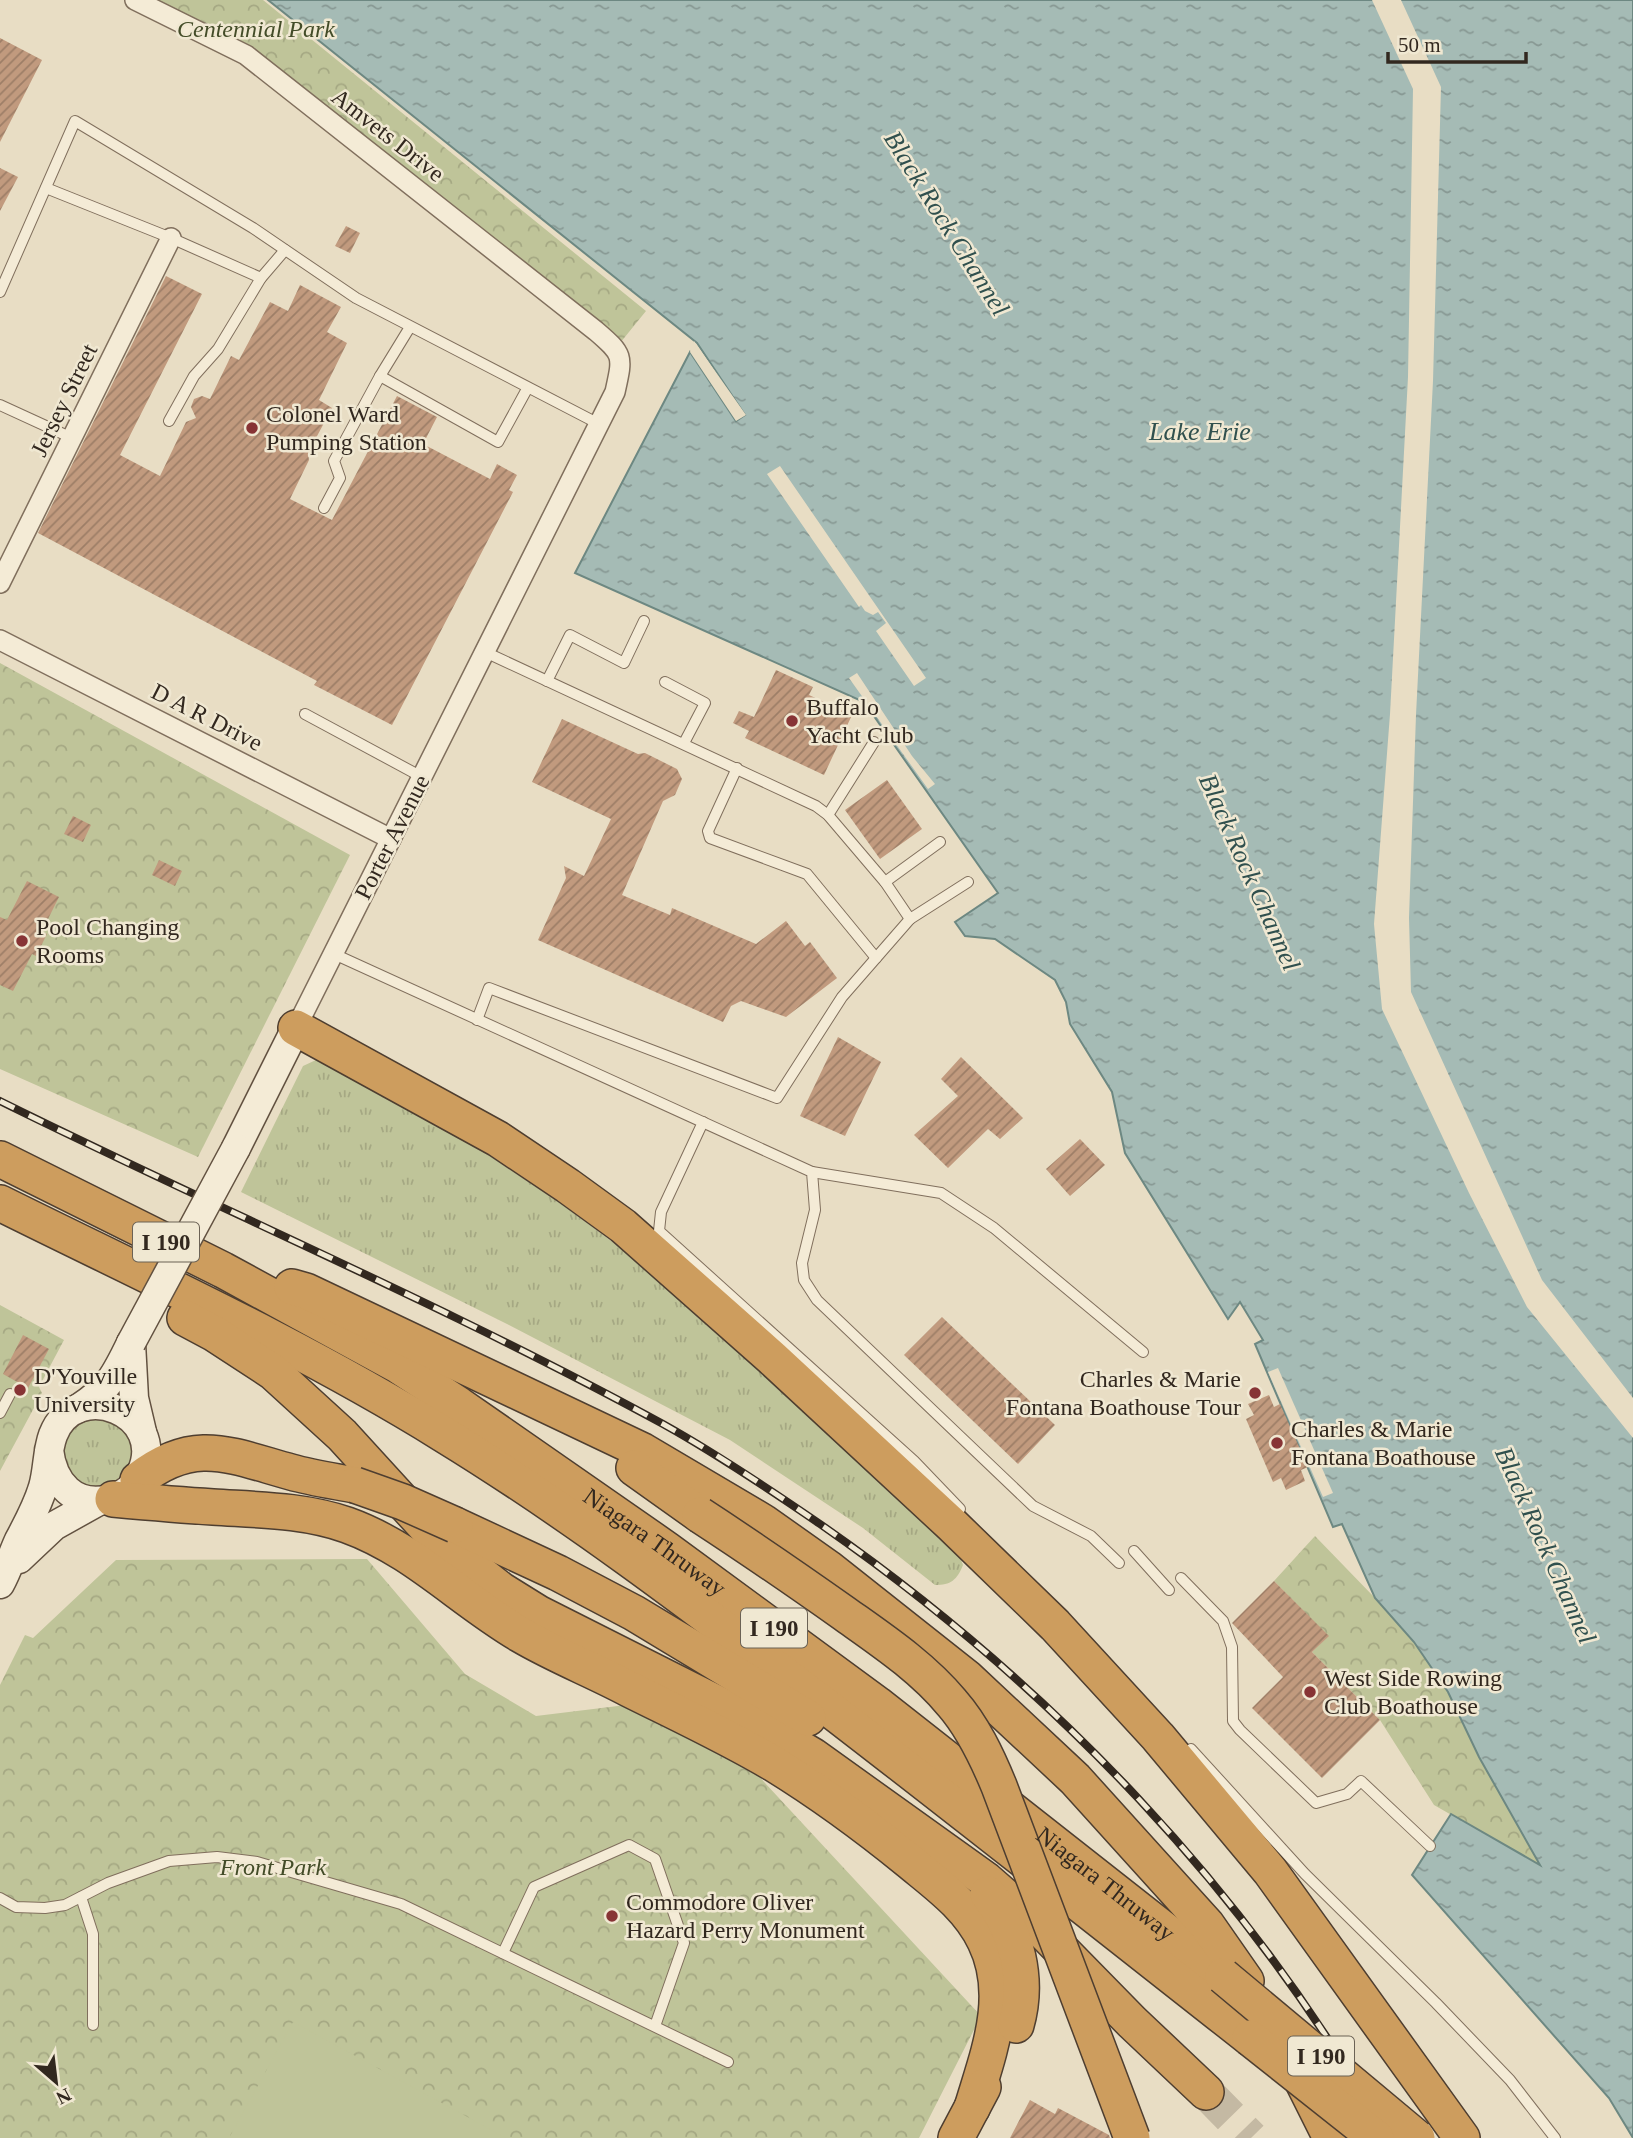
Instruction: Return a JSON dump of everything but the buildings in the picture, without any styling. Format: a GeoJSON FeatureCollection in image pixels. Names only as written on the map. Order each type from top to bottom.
{"type":"FeatureCollection","features":[{"type":"Feature","properties":{"kind":"highway"},"geometry":{"type":"LineString","coordinates":[[296,1028],[498,1139],[623,1226],[772,1358],[952,1525],[1074,1645],[1158,1737],[1270,1871],[1462,2138]]}},
{"type":"Feature","properties":{"kind":"highway","name":"Niagara Thruway"},"geometry":{"type":"LineString","coordinates":[[0,1159],[223,1270],[399,1366],[521,1446],[655,1541],[937,1750],[1211,1987],[1376,2138]]}},
{"type":"Feature","properties":{"kind":"highway","name":"Niagara Thruway"},"geometry":{"type":"LineString","coordinates":[[0,1203],[270,1336],[356,1382],[445,1435],[564,1513],[749,1648],[935,1790],[1417,2138]]}},
{"type":"Feature","properties":{"kind":"highway"},"geometry":{"type":"LineString","coordinates":[[0,1225],[175,1313],[273,1372],[342,1435],[426,1527],[501,1590],[538,1614],[762,1726],[824,1763],[1010,1900],[1206,2092]]}},
{"type":"Feature","properties":{"kind":"highway"},"geometry":{"type":"LineString","coordinates":[[223,1270],[306,1291],[643,1451],[785,1537],[898,1621],[1022,1728],[1122,1828],[1221,1943],[1286,2048],[1331,2138]]}},
{"type":"Feature","properties":{"kind":"highway"},"geometry":{"type":"LineString","coordinates":[[584,1425],[638,1472],[781,1568],[902,1655],[954,1705],[987,1758],[999,1786],[1132,2138]]}},
{"type":"Feature","properties":{"kind":"highway"},"geometry":{"type":"LineString","coordinates":[[116,1494],[167,1460],[193,1452],[233,1455],[295,1474],[355,1485],[402,1502],[558,1573],[634,1613],[820,1725],[868,1759],[935,1790]]}},
{"type":"Feature","properties":{"kind":"highway"},"geometry":{"type":"LineString","coordinates":[[116,1494],[313,1515],[359,1530],[408,1555],[523,1637],[703,1726],[773,1764],[830,1800],[959,1902],[974,1921],[986,1944],[997,1984],[997,2012],[991,2044],[972,2108]]}},
{"type":"Feature","properties":{"kind":"highway"},"geometry":{"type":"LineString","coordinates":[[929,1839],[986,1890],[1006,1922],[1018,1957],[1021,1999],[1013,2034],[956,2138]]}},
{"type":"Feature","properties":{"kind":"street","name":"Amvets Drive"},"geometry":{"type":"LineString","coordinates":[[135,0],[246,55],[596,331]]}},
{"type":"Feature","properties":{"kind":"street","name":"Jersey Street"},"geometry":{"type":"LineString","coordinates":[[0,583],[171,238]]}},
{"type":"Feature","properties":{"kind":"street","name":"Porter Avenue"},"geometry":{"type":"LineString","coordinates":[[4,1569],[32,1518],[39,1499],[53,1434],[63,1419],[102,1392],[116,1373],[236,1148],[615,392],[620,355],[616,348],[596,331]]}},
{"type":"Feature","properties":{"kind":"street","name":"D A R Drive"},"geometry":{"type":"LineString","coordinates":[[0,640],[391,839]]}},
{"type":"Feature","properties":{"kind":"street"},"geometry":{"type":"LineString","coordinates":[[49,1450],[51,1466],[57,1480],[68,1492],[82,1499],[116,1494],[145,1465],[146,1448],[134,1398],[131,1343]]}},
{"type":"Feature","properties":{"kind":"street"},"geometry":{"type":"LineString","coordinates":[[77,1409],[107,1405],[121,1410],[133,1419],[142,1432]]}},
{"type":"Feature","properties":{"kind":"street","name":"Porter Avenue"},"geometry":{"type":"LineString","coordinates":[[4,1569],[30,1550],[54,1526],[116,1494]]}},
{"type":"Feature","properties":{"kind":"lane"},"geometry":{"type":"LineString","coordinates":[[0,292],[75,121],[253,228],[356,299],[599,424]]}},
{"type":"Feature","properties":{"kind":"lane"},"geometry":{"type":"LineString","coordinates":[[46,188],[171,238],[261,278]]}},
{"type":"Feature","properties":{"kind":"lane"},"geometry":{"type":"LineString","coordinates":[[169,421],[194,376],[218,349],[261,278],[285,250]]}},
{"type":"Feature","properties":{"kind":"lane"},"geometry":{"type":"LineString","coordinates":[[324,508],[340,478],[334,461],[410,327]]}},
{"type":"Feature","properties":{"kind":"lane"},"geometry":{"type":"LineString","coordinates":[[380,376],[498,442],[527,388]]}},
{"type":"Feature","properties":{"kind":"lane"},"geometry":{"type":"LineString","coordinates":[[0,405],[72,438]]}},
{"type":"Feature","properties":{"kind":"lane"},"geometry":{"type":"LineString","coordinates":[[547,681],[570,635],[624,663],[644,621]]}},
{"type":"Feature","properties":{"kind":"lane"},"geometry":{"type":"LineString","coordinates":[[485,652],[816,806],[828,815],[885,882],[910,919]]}},
{"type":"Feature","properties":{"kind":"lane"},"geometry":{"type":"LineString","coordinates":[[665,682],[705,703],[684,743]]}},
{"type":"Feature","properties":{"kind":"lane"},"geometry":{"type":"LineString","coordinates":[[305,714],[422,776]]}},
{"type":"Feature","properties":{"kind":"lane"},"geometry":{"type":"LineString","coordinates":[[828,815],[874,742]]}},
{"type":"Feature","properties":{"kind":"lane"},"geometry":{"type":"LineString","coordinates":[[737,768],[708,831],[710,838],[807,874],[876,958]]}},
{"type":"Feature","properties":{"kind":"lane"},"geometry":{"type":"LineString","coordinates":[[885,882],[940,842]]}},
{"type":"Feature","properties":{"kind":"lane"},"geometry":{"type":"LineString","coordinates":[[477,1020],[489,988],[777,1098],[842,997],[910,919],[968,882]]}},
{"type":"Feature","properties":{"kind":"lane"},"geometry":{"type":"LineString","coordinates":[[334,954],[812,1172],[941,1193],[994,1228],[1143,1352]]}},
{"type":"Feature","properties":{"kind":"lane"},"geometry":{"type":"LineString","coordinates":[[703,1122],[661,1212],[659,1231],[914,1461],[970,1520]]}},
{"type":"Feature","properties":{"kind":"lane"},"geometry":{"type":"LineString","coordinates":[[812,1172],[815,1210],[802,1263],[804,1280],[817,1300],[1033,1506],[1091,1536],[1119,1563]]}},
{"type":"Feature","properties":{"kind":"lane"},"geometry":{"type":"LineString","coordinates":[[0,1413],[10,1394]]}},
{"type":"Feature","properties":{"kind":"lane"},"geometry":{"type":"LineString","coordinates":[[1134,1551],[1169,1590]]}},
{"type":"Feature","properties":{"kind":"lane"},"geometry":{"type":"LineString","coordinates":[[1181,1578],[1223,1621],[1232,1647],[1233,1721],[1240,1730],[1316,1803],[1347,1794],[1361,1781],[1430,1846]]}},
{"type":"Feature","properties":{"kind":"lane"},"geometry":{"type":"LineString","coordinates":[[1186,1745],[1304,1874],[1436,2003],[1510,2080],[1555,2138]]}},
{"type":"Feature","properties":{"kind":"lane"},"geometry":{"type":"LineString","coordinates":[[503,1953],[534,1887],[629,1845],[654,1859],[684,1943],[655,2026]]}},
{"type":"Feature","properties":{"kind":"lane"},"geometry":{"type":"LineString","coordinates":[[0,1898],[16,1907],[45,1909],[65,1905],[108,1882],[169,1861],[217,1857],[257,1862],[401,1904],[728,2062]]}},
{"type":"Feature","properties":{"kind":"lane"},"geometry":{"type":"LineString","coordinates":[[81,1897],[93,1934],[93,2025]]}},
{"type":"Feature","properties":{"kind":"green space","name":"Centennial Park"},"geometry":{"type":"Polygon","coordinates":[[[135,0],[263,0],[646,311],[616,348],[246,55],[135,0]]]}},
{"type":"Feature","properties":{"kind":"green space"},"geometry":{"type":"Polygon","coordinates":[[[0,663],[350,855],[198,1157],[0,1069],[0,663]]]}},
{"type":"Feature","properties":{"kind":"green space"},"geometry":{"type":"Polygon","coordinates":[[[316,1060],[478,1148],[560,1203],[630,1255],[735,1345],[960,1557],[963,1565],[956,1578],[949,1583],[935,1585],[863,1528],[730,1440],[507,1324],[241,1192],[303,1066],[316,1060]]]}},
{"type":"Feature","properties":{"kind":"green space","name":"D'Youville University"},"geometry":{"type":"Polygon","coordinates":[[[0,1305],[64,1340],[39,1387],[42,1393],[0,1471],[0,1305]]]}},
{"type":"Feature","properties":{"kind":"green space"},"geometry":{"type":"Polygon","coordinates":[[[105,1415],[134,1438],[131,1474],[99,1492],[75,1484],[62,1462],[64,1438],[81,1419],[105,1415]]]}},
{"type":"Feature","properties":{"kind":"green space"},"geometry":{"type":"Polygon","coordinates":[[[1315,1536],[1414,1642],[1448,1692],[1479,1757],[1541,1866],[1434,1805],[1380,1720],[1312,1652],[1328,1636],[1274,1581],[1315,1536]]]}},
{"type":"Feature","properties":{"kind":"green space","name":"Front Park"},"geometry":{"type":"Polygon","coordinates":[[[367,1559],[465,1674],[536,1716],[626,1705],[754,1771],[981,2016],[919,2138],[0,2138],[0,1685],[25,1635],[33,1638],[116,1560],[367,1559]]]}},
{"type":"Feature","properties":{"kind":"green space"},"geometry":{"type":"Polygon","coordinates":[[[293,2022],[506,2138],[229,2138],[293,2022]]]}},
{"type":"Feature","properties":{"kind":"water","name":"Lake Erie"},"geometry":{"type":"Polygon","coordinates":[[[268,0],[1633,0],[1633,2138],[1609,2098],[1412,1875],[1451,1814],[1540,1865],[1479,1757],[1448,1692],[1414,1642],[1375,1598],[1342,1524],[1333,1527],[1255,1344],[1263,1340],[1240,1302],[1228,1319],[1125,1153],[1112,1092],[1070,1024],[1066,1002],[1055,980],[995,939],[965,936],[955,922],[998,893],[864,702],[575,573],[690,352],[736,421],[745,415],[697,343],[268,0]]]}},
{"type":"Feature","properties":{"kind":"pier"},"geometry":{"type":"Polygon","coordinates":[[[1372,0],[1401,0],[1441,87],[1433,381],[1409,918],[1411,992],[1542,1280],[1633,1398],[1633,1438],[1527,1307],[1469,1193],[1382,1009],[1374,924],[1390,714],[1408,377],[1413,89],[1372,0]]]}},
{"type":"Feature","properties":{"kind":"pier"},"geometry":{"type":"Polygon","coordinates":[[[694,341],[746,415],[736,421],[690,352],[691,349],[737,416],[741,414],[693,344],[694,341]]]}},
{"type":"Feature","properties":{"kind":"pier"},"geometry":{"type":"Polygon","coordinates":[[[780,466],[926,678],[914,686],[876,631],[886,623],[878,612],[873,615],[861,605],[859,607],[767,474],[780,466]]]}},
{"type":"Feature","properties":{"kind":"pier"},"geometry":{"type":"Polygon","coordinates":[[[857,673],[912,756],[935,784],[928,789],[849,678],[857,673]]]}},
{"type":"Feature","properties":{"kind":"pier"},"geometry":{"type":"Polygon","coordinates":[[[1278,1368],[1333,1493],[1323,1497],[1268,1372],[1278,1368]]]}},
{"type":"Feature","properties":{"kind":"tunnel"},"geometry":{"type":"LineString","coordinates":[[1206,2092],[1251,2138]]}},
{"type":"Feature","properties":{"kind":"railway"},"geometry":{"type":"LineString","coordinates":[[0,1101],[499,1339],[663,1424],[782,1498],[905,1586],[987,1653],[1065,1724],[1139,1799],[1209,1878],[1274,1961],[1334,2048],[1388,2138]]}},
{"type":"Feature","properties":{"kind":"place","name":"Colonel Ward Pumping Station"},"geometry":{"type":"Point","coordinates":[252,428]}},
{"type":"Feature","properties":{"kind":"place","name":"Buffalo Yacht Club"},"geometry":{"type":"Point","coordinates":[792,721]}},
{"type":"Feature","properties":{"kind":"place","name":"Pool Changing Rooms"},"geometry":{"type":"Point","coordinates":[22,941]}},
{"type":"Feature","properties":{"kind":"place","name":"D'Youville University"},"geometry":{"type":"Point","coordinates":[20,1390]}},
{"type":"Feature","properties":{"kind":"place","name":"Charles & Marie Fontana Boathouse Tour"},"geometry":{"type":"Point","coordinates":[1255,1393]}},
{"type":"Feature","properties":{"kind":"place","name":"Charles & Marie Fontana Boathouse"},"geometry":{"type":"Point","coordinates":[1277,1443]}},
{"type":"Feature","properties":{"kind":"place","name":"West Side Rowing Club Boathouse"},"geometry":{"type":"Point","coordinates":[1310,1692]}},
{"type":"Feature","properties":{"kind":"place","name":"Commodore Oliver Hazard Perry Monument"},"geometry":{"type":"Point","coordinates":[612,1916]}},
{"type":"Feature","properties":{"kind":"water label","name":"Black Rock Channel"},"geometry":{"type":"Point","coordinates":[947,223]}},
{"type":"Feature","properties":{"kind":"water label","name":"Black Rock Channel"},"geometry":{"type":"Point","coordinates":[1250,872]}},
{"type":"Feature","properties":{"kind":"water label","name":"Black Rock Channel"},"geometry":{"type":"Point","coordinates":[1546,1545]}}]}
